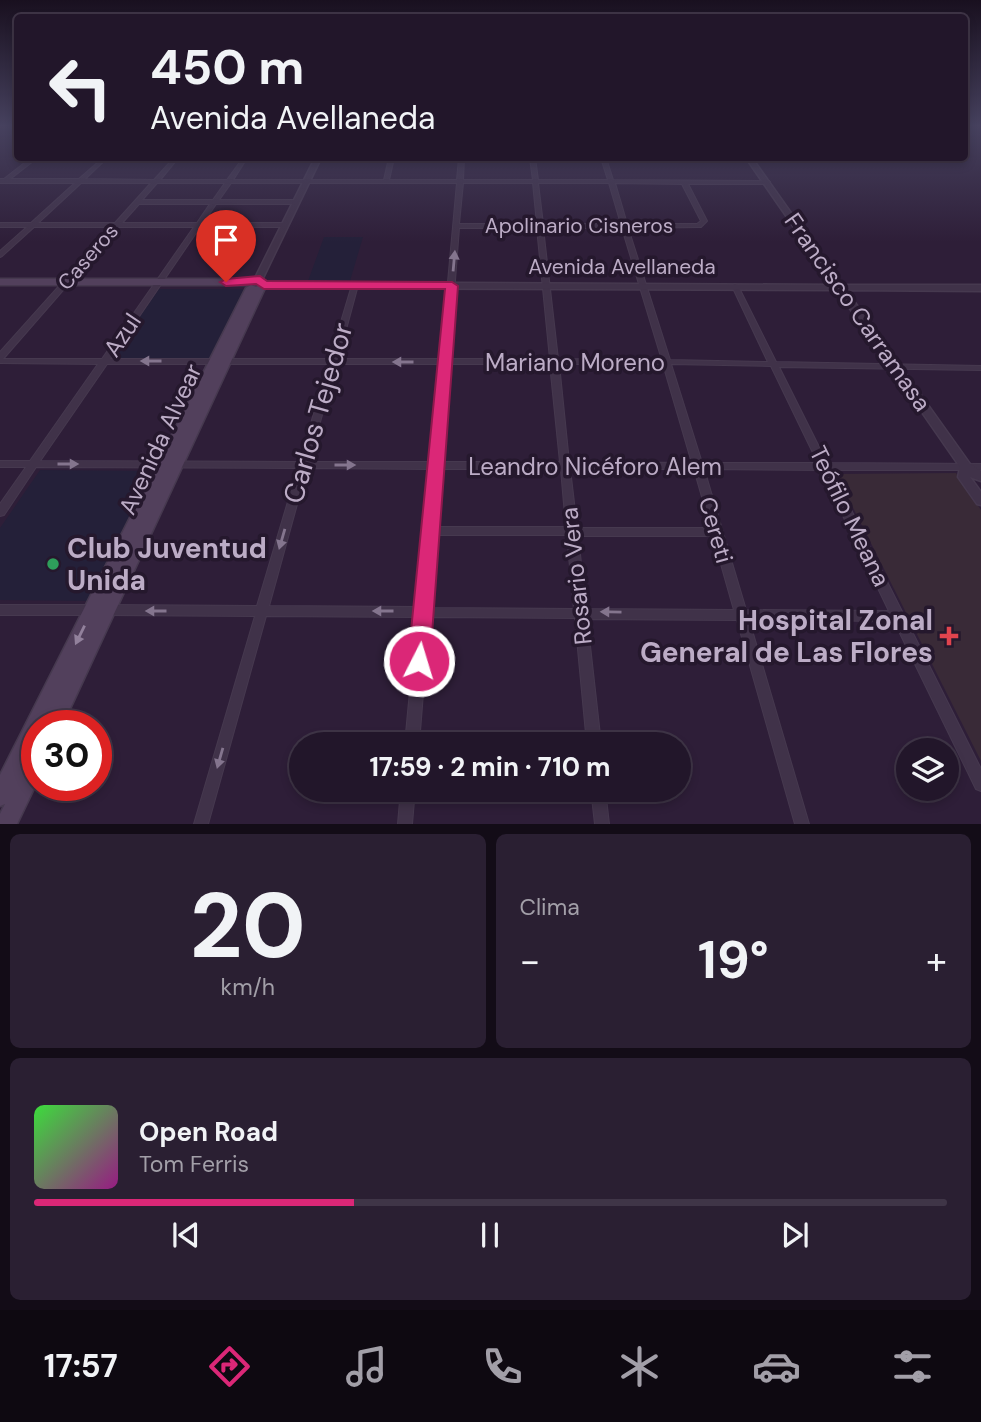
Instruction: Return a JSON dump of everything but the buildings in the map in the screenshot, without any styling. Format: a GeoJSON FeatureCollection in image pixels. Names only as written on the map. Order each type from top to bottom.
{"type":"FeatureCollection","features":[{"type":"Feature","properties":{"kind":"main road","name":"Avenida Avellaneda"},"geometry":{"type":"LineString","coordinates":[[0,284],[255,285]]}},
{"type":"Feature","properties":{"kind":"main road","name":"Avenida Alvear"},"geometry":{"type":"LineString","coordinates":[[0,796],[100,610],[255,285]]}},
{"type":"Feature","properties":{"kind":"main road","name":"Avenida Alvear"},"geometry":{"type":"LineString","coordinates":[[59,710],[100,610]]}},
{"type":"Feature","properties":{"kind":"main road"},"geometry":{"type":"LineString","coordinates":[[6,824],[21,793]]}},
{"type":"Feature","properties":{"kind":"street"},"geometry":{"type":"LineString","coordinates":[[2,182],[24,165]]}},
{"type":"Feature","properties":{"kind":"street"},"geometry":{"type":"LineString","coordinates":[[0,255],[97,165]]}},
{"type":"Feature","properties":{"kind":"street","name":"Caseros"},"geometry":{"type":"LineString","coordinates":[[0,359],[169,165]]}},
{"type":"Feature","properties":{"kind":"street","name":"Azul"},"geometry":{"type":"LineString","coordinates":[[0,512],[239,165]]}},
{"type":"Feature","properties":{"kind":"street","name":"Avenida Alvear"},"geometry":{"type":"LineString","coordinates":[[255,285],[314,165]]}},
{"type":"Feature","properties":{"kind":"street"},"geometry":{"type":"LineString","coordinates":[[386,181],[390,165]]}},
{"type":"Feature","properties":{"kind":"street"},"geometry":{"type":"LineString","coordinates":[[413,732],[461,165]]}},
{"type":"Feature","properties":{"kind":"street","name":"Rosario Vera"},"geometry":{"type":"LineString","coordinates":[[534,165],[593,732]]}},
{"type":"Feature","properties":{"kind":"street","name":"Cereti"},"geometry":{"type":"LineString","coordinates":[[606,165],[698,466],[802,824]]}},
{"type":"Feature","properties":{"kind":"street","name":"Francisco Carramasa"},"geometry":{"type":"LineString","coordinates":[[755,165],[966,467],[981,477]]}},
{"type":"Feature","properties":{"kind":"street"},"geometry":{"type":"LineString","coordinates":[[2,182],[767,182]]}},
{"type":"Feature","properties":{"kind":"street","name":"Apolinario Cisneros"},"geometry":{"type":"LineString","coordinates":[[457,226],[702,224],[704,221],[684,182]]}},
{"type":"Feature","properties":{"kind":"street"},"geometry":{"type":"LineString","coordinates":[[136,202],[296,202]]}},
{"type":"Feature","properties":{"kind":"street"},"geometry":{"type":"LineString","coordinates":[[0,225],[284,225]]}},
{"type":"Feature","properties":{"kind":"street","name":"Avenida Avellaneda"},"geometry":{"type":"LineString","coordinates":[[255,285],[981,288]]}},
{"type":"Feature","properties":{"kind":"street","name":"Carlos Tejedor"},"geometry":{"type":"LineString","coordinates":[[201,824],[355,285]]}},
{"type":"Feature","properties":{"kind":"street","name":"Teófilo Meana"},"geometry":{"type":"LineString","coordinates":[[735,286],[981,784]]}},
{"type":"Feature","properties":{"kind":"street","name":"Mariano Moreno"},"geometry":{"type":"LineString","coordinates":[[0,359],[667,362],[981,368]]}},
{"type":"Feature","properties":{"kind":"street","name":"Leandro Nicéforo Alem"},"geometry":{"type":"LineString","coordinates":[[0,464],[981,467]]}},
{"type":"Feature","properties":{"kind":"street","name":"Francisco Carramasa"},"geometry":{"type":"LineString","coordinates":[[966,467],[964,477],[981,501]]}},
{"type":"Feature","properties":{"kind":"street"},"geometry":{"type":"LineString","coordinates":[[430,531],[717,532]]}},
{"type":"Feature","properties":{"kind":"street"},"geometry":{"type":"LineString","coordinates":[[0,610],[899,616]]}},
{"type":"Feature","properties":{"kind":"street"},"geometry":{"type":"LineString","coordinates":[[405,824],[407,802]]}},
{"type":"Feature","properties":{"kind":"street"},"geometry":{"type":"LineString","coordinates":[[599,802],[602,824]]}},
{"type":"Feature","properties":{"kind":"shaded area"},"geometry":{"type":"Polygon","coordinates":[[[324,237],[363,237],[350,281],[308,281],[324,237]]]}},
{"type":"Feature","properties":{"kind":"shaded area"},"geometry":{"type":"Polygon","coordinates":[[[159,289],[243,289],[246,292],[212,358],[111,358],[159,289]]]}},
{"type":"Feature","properties":{"kind":"shaded area","name":"Club Juventud Unida"},"geometry":{"type":"Polygon","coordinates":[[[40,470],[154,471],[87,601],[0,600],[0,528],[40,470]]]}},
{"type":"Feature","properties":{"kind":"shaded area","name":"Hospital Zonal General de Las Flores"},"geometry":{"type":"Polygon","coordinates":[[[956,473],[981,510],[981,761],[836,474],[956,473]]]}},
{"type":"Feature","properties":{"kind":"place","name":"Club Juventud Unida"},"geometry":{"type":"Point","coordinates":[53,564]}},
{"type":"Feature","properties":{"kind":"place","name":"Hospital Zonal General de Las Flores"},"geometry":{"type":"Point","coordinates":[949,636]}},
{"type":"Feature","properties":{"kind":"route"},"geometry":{"type":"LineString","coordinates":[[226,282],[260,280],[264,285],[452,286],[419,661]]}}]}
